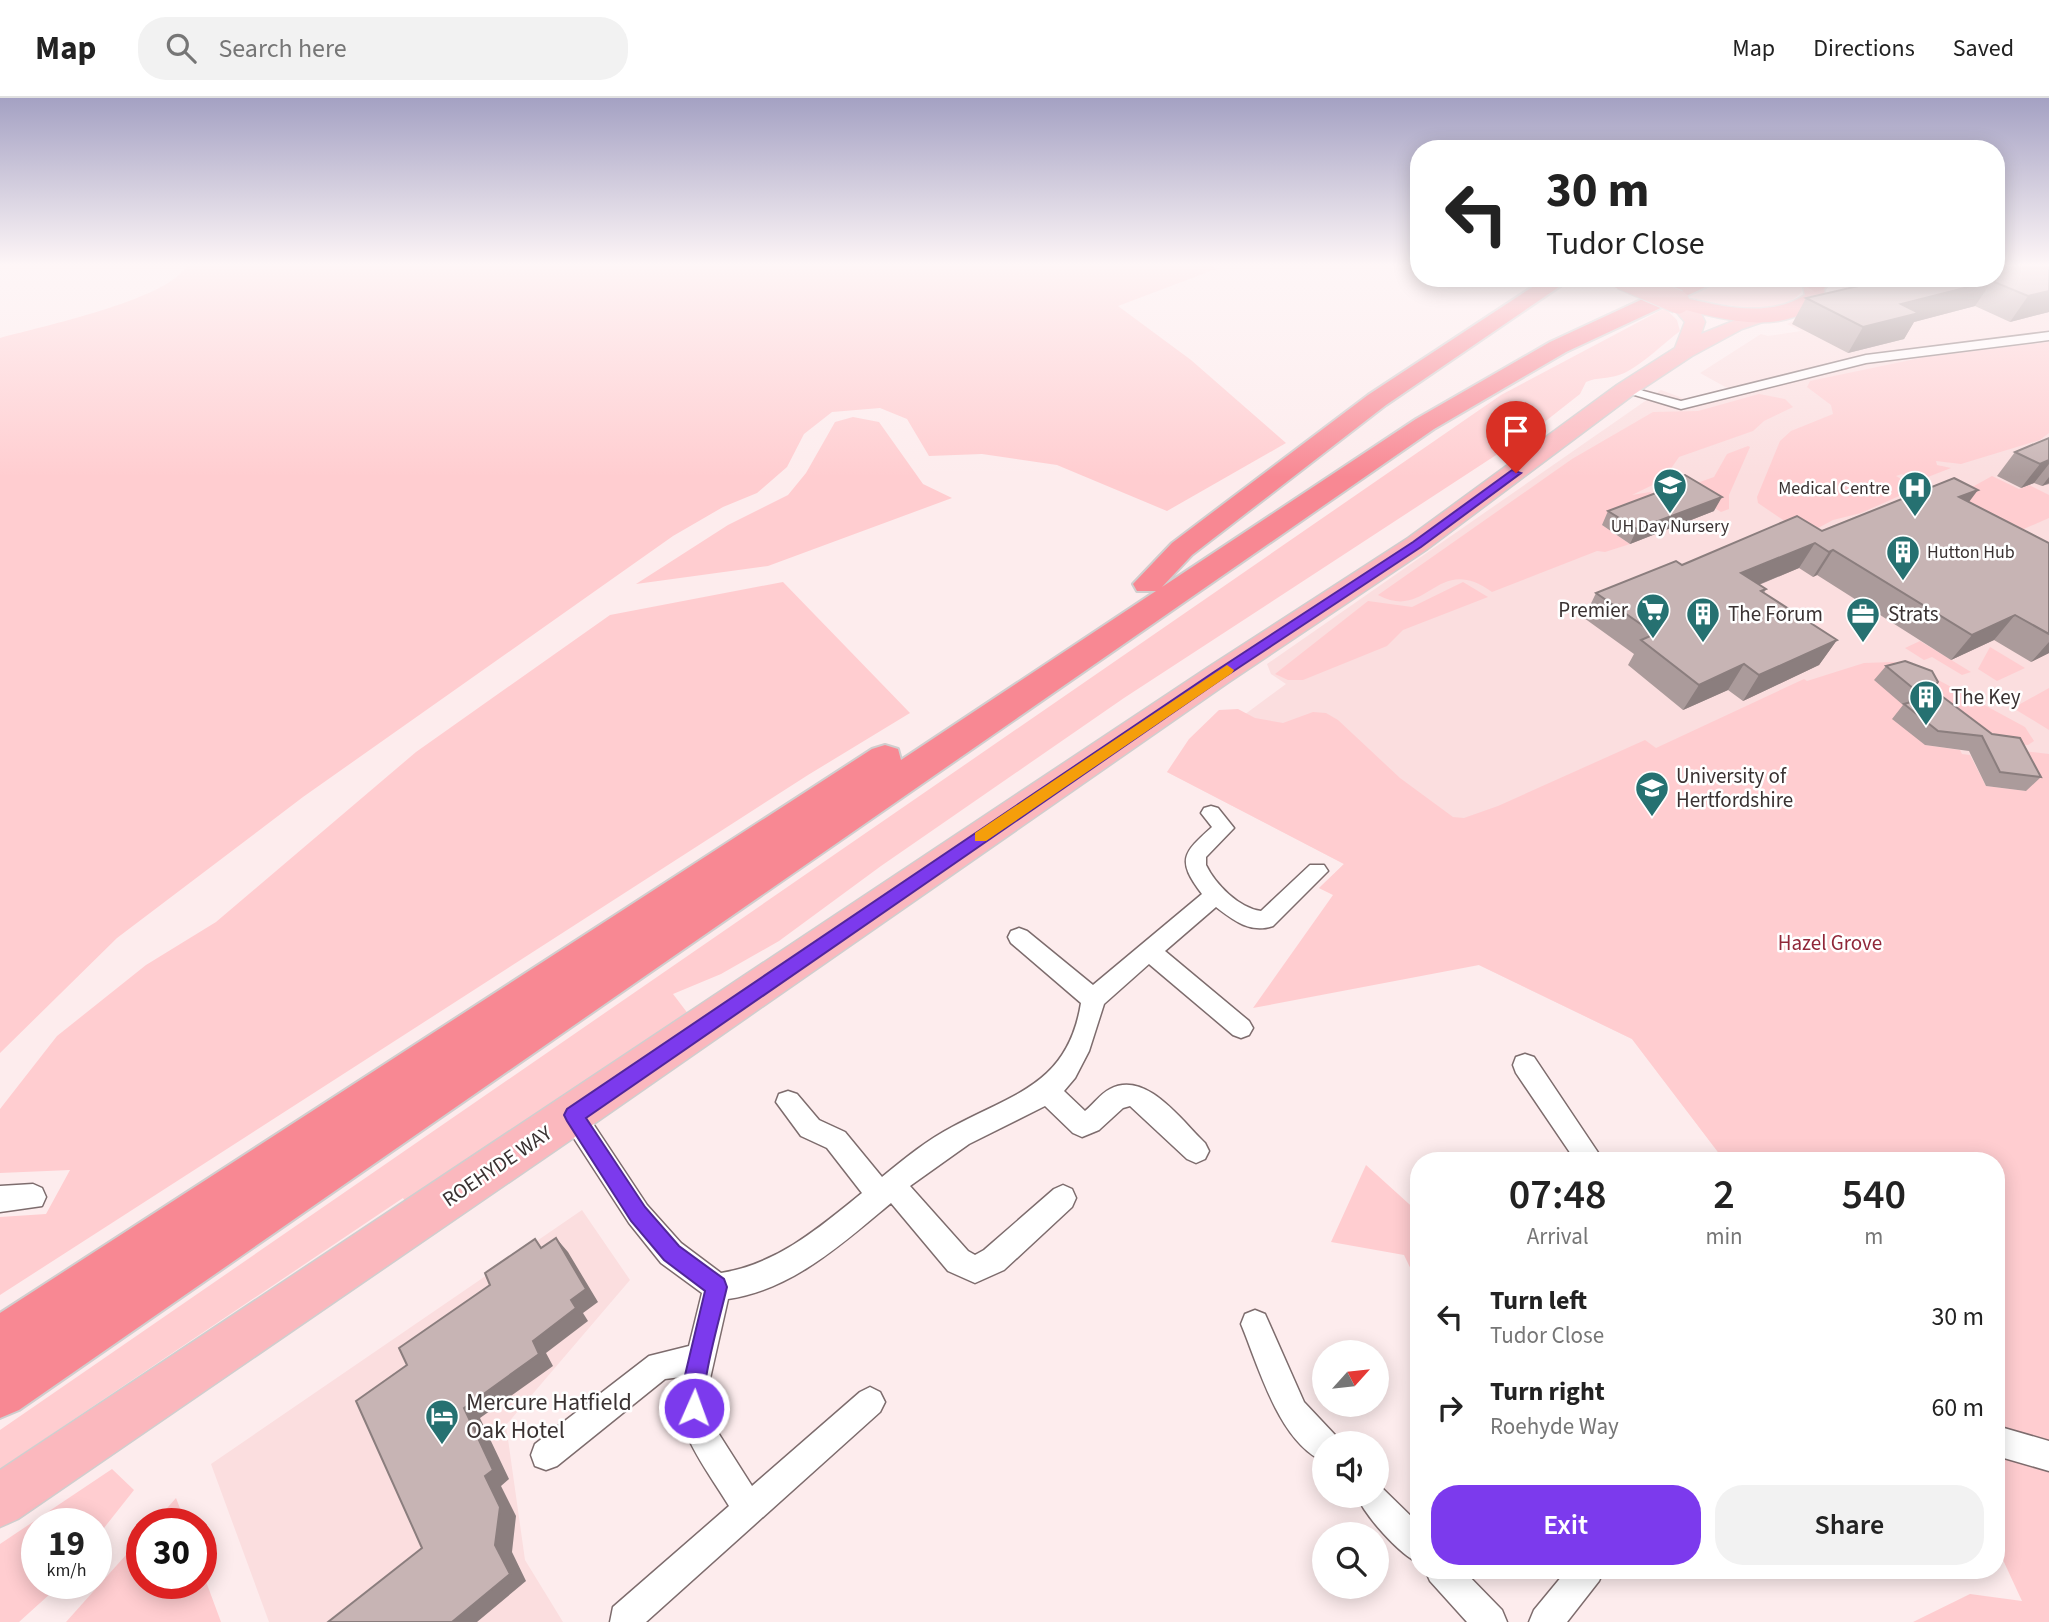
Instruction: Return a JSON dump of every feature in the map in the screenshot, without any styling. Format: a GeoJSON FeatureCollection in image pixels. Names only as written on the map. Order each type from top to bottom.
{"type":"FeatureCollection","features":[{"type":"Feature","properties":{"kind":"highway"},"geometry":{"type":"LineString","coordinates":[[1147,584],[1193,540],[1377,400],[1475,335]]}},
{"type":"Feature","properties":{"kind":"highway"},"geometry":{"type":"LineString","coordinates":[[0,1344],[1147,584],[1471,372],[1538,335]]}},
{"type":"Feature","properties":{"kind":"highway"},"geometry":{"type":"LineString","coordinates":[[0,1391],[1424,424],[1558,346],[1582,335]]}},
{"type":"Feature","properties":{"kind":"main road"},"geometry":{"type":"LineString","coordinates":[[1684,351],[1690,335]]}},
{"type":"Feature","properties":{"kind":"main road","name":"ROEHYDE WAY"},"geometry":{"type":"LineString","coordinates":[[0,1501],[1219,675],[1417,544],[1625,390],[1684,351],[1715,335]]}},
{"type":"Feature","properties":{"kind":"street"},"geometry":{"type":"LineString","coordinates":[[1625,390],[1681,405],[1866,359],[2049,336]]}},
{"type":"Feature","properties":{"kind":"street"},"geometry":{"type":"LineString","coordinates":[[1211,813],[1224,828],[1196,854],[1195,866],[1215,895],[1246,918],[1265,920],[1317,871]]}},
{"type":"Feature","properties":{"kind":"street"},"geometry":{"type":"LineString","coordinates":[[573,1115],[638,1214],[671,1253],[717,1287],[753,1280],[786,1264],[946,1144],[1047,1091],[1063,1076],[1091,1019],[1093,999],[1215,895]]}},
{"type":"Feature","properties":{"kind":"street"},"geometry":{"type":"LineString","coordinates":[[1018,937],[1093,999]]}},
{"type":"Feature","properties":{"kind":"street"},"geometry":{"type":"LineString","coordinates":[[1148,950],[1241,1028]]}},
{"type":"Feature","properties":{"kind":"street"},"geometry":{"type":"LineString","coordinates":[[1525,1065],[1585,1152]]}},
{"type":"Feature","properties":{"kind":"street"},"geometry":{"type":"LineString","coordinates":[[1047,1091],[1082,1125],[1096,1120],[1119,1095],[1136,1095],[1196,1152]]}},
{"type":"Feature","properties":{"kind":"street"},"geometry":{"type":"LineString","coordinates":[[788,1102],[810,1128],[836,1140],[958,1261],[975,1269],[994,1260],[1063,1198]]}},
{"type":"Feature","properties":{"kind":"street"},"geometry":{"type":"LineString","coordinates":[[0,1199],[33,1197]]}},
{"type":"Feature","properties":{"kind":"street"},"geometry":{"type":"LineString","coordinates":[[717,1287],[692,1392],[696,1424],[748,1509]]}},
{"type":"Feature","properties":{"kind":"street"},"geometry":{"type":"LineString","coordinates":[[1255,1324],[1293,1413],[1312,1433]]}},
{"type":"Feature","properties":{"kind":"street"},"geometry":{"type":"LineString","coordinates":[[546,1455],[659,1366],[698,1359]]}},
{"type":"Feature","properties":{"kind":"street"},"geometry":{"type":"LineString","coordinates":[[625,1619],[870,1402]]}},
{"type":"Feature","properties":{"kind":"street"},"geometry":{"type":"LineString","coordinates":[[2005,1443],[2049,1456]]}},
{"type":"Feature","properties":{"kind":"street"},"geometry":{"type":"LineString","coordinates":[[1382,1508],[1410,1537]]}},
{"type":"Feature","properties":{"kind":"street"},"geometry":{"type":"LineString","coordinates":[[1449,1579],[1490,1622]]}},
{"type":"Feature","properties":{"kind":"street"},"geometry":{"type":"LineString","coordinates":[[1546,1622],[1581,1579]]}},
{"type":"Feature","properties":{"kind":"shaded area","name":"University of Hertfordshire"},"geometry":{"type":"Polygon","coordinates":[[[1759,335],[2049,335],[2049,1455],[2005,1205],[2005,1152],[1718,1152],[1632,1039],[1319,888],[1344,864],[1167,772],[1286,684],[1271,674],[1267,664],[1661,390],[1685,399],[1729,389],[1700,373],[1759,335]]]}},
{"type":"Feature","properties":{"kind":"shaded area"},"geometry":{"type":"Polygon","coordinates":[[[582,1210],[630,1280],[506,1425],[525,1560],[563,1622],[269,1622],[211,1464],[582,1210]]]}},
{"type":"Feature","properties":{"kind":"green space"},"geometry":{"type":"Polygon","coordinates":[[[11,335],[1157,335],[1191,360],[1286,443],[1167,511],[1057,465],[982,454],[929,456],[907,419],[880,408],[832,412],[804,434],[787,467],[757,493],[723,507],[673,536],[303,797],[117,938],[0,1053],[0,338],[11,335]]]}},
{"type":"Feature","properties":{"kind":"green space"},"geometry":{"type":"Polygon","coordinates":[[[1614,335],[1675,335],[1626,372],[1586,382],[1580,394],[1533,431],[1124,698],[881,866],[779,941],[721,974],[673,994],[689,1015],[409,1208],[403,1198],[0,1469],[0,1430],[1501,395],[1614,335]]]}},
{"type":"Feature","properties":{"kind":"green space"},"geometry":{"type":"Polygon","coordinates":[[[2049,342],[2049,433],[2040,440],[1961,464],[1936,461],[1937,465],[1951,468],[1915,482],[1902,474],[1896,476],[1917,488],[1861,513],[1833,520],[1805,535],[1758,503],[1757,497],[1780,441],[1791,431],[1833,414],[1831,405],[1807,387],[1810,381],[1925,357],[2049,342]]]}},
{"type":"Feature","properties":{"kind":"green space"},"geometry":{"type":"Polygon","coordinates":[[[1759,394],[1785,399],[1793,407],[1764,421],[1753,431],[1679,457],[1663,480],[1632,495],[1650,492],[1663,500],[1602,525],[1630,544],[1605,552],[1597,551],[1492,592],[1473,582],[1458,579],[1445,582],[1409,600],[1395,601],[1378,595],[1572,459],[1653,412],[1698,411],[1759,394]]]}},
{"type":"Feature","properties":{"kind":"green space"},"geometry":{"type":"Polygon","coordinates":[[[853,417],[879,422],[923,484],[952,498],[768,566],[636,584],[728,525],[788,495],[806,473],[835,422],[853,417]]]}},
{"type":"Feature","properties":{"kind":"green space"},"geometry":{"type":"Polygon","coordinates":[[[1750,447],[1729,495],[1729,509],[1721,512],[1683,488],[1714,477],[1727,454],[1750,447]]]}},
{"type":"Feature","properties":{"kind":"green space"},"geometry":{"type":"Polygon","coordinates":[[[1992,476],[2019,489],[2029,485],[2049,495],[2049,518],[1996,541],[1917,504],[1974,486],[1992,476]]]}},
{"type":"Feature","properties":{"kind":"green space"},"geometry":{"type":"Polygon","coordinates":[[[783,582],[910,713],[808,775],[0,1295],[0,1217],[46,1214],[70,1170],[0,1173],[0,1109],[57,1036],[146,965],[216,922],[416,752],[610,615],[783,582]]]}},
{"type":"Feature","properties":{"kind":"green space"},"geometry":{"type":"Polygon","coordinates":[[[1463,582],[1488,597],[1403,630],[1387,646],[1303,680],[1288,680],[1275,674],[1368,601],[1412,607],[1463,582]]]}},
{"type":"Feature","properties":{"kind":"green space"},"geometry":{"type":"Polygon","coordinates":[[[1920,641],[1971,672],[1962,675],[1932,657],[1924,660],[1905,648],[1920,641]]]}},
{"type":"Feature","properties":{"kind":"green space"},"geometry":{"type":"Polygon","coordinates":[[[1990,647],[2025,668],[1997,681],[1978,669],[1990,647]]]}},
{"type":"Feature","properties":{"kind":"green space","name":"Hazel Grove"},"geometry":{"type":"Polygon","coordinates":[[[1893,662],[1918,669],[2025,727],[2034,741],[2028,745],[2011,744],[1903,700],[1925,745],[1960,750],[1962,754],[1970,755],[1986,786],[2026,791],[2004,749],[2049,754],[2049,1622],[1913,1622],[1970,1594],[2022,1601],[2005,1564],[2005,1152],[1718,1152],[1632,1039],[1479,965],[1253,1008],[1333,895],[1319,888],[1344,864],[1167,772],[1189,739],[1219,710],[1238,709],[1255,718],[1283,723],[1313,712],[1326,713],[1338,720],[1400,778],[1453,817],[1464,818],[1498,806],[1645,740],[1656,748],[1804,679],[1807,681],[1864,663],[1893,662]]]}},
{"type":"Feature","properties":{"kind":"green space"},"geometry":{"type":"Polygon","coordinates":[[[2049,688],[2049,730],[2013,708],[2049,688]]]}},
{"type":"Feature","properties":{"kind":"green space"},"geometry":{"type":"Polygon","coordinates":[[[1366,1165],[1410,1205],[1410,1267],[1404,1255],[1331,1242],[1366,1165]]]}},
{"type":"Feature","properties":{"kind":"green space"},"geometry":{"type":"Polygon","coordinates":[[[112,1469],[134,1490],[112,1518],[112,1508],[54,1508],[112,1469]]]}},
{"type":"Feature","properties":{"kind":"green space"},"geometry":{"type":"Polygon","coordinates":[[[176,1498],[180,1508],[167,1508],[176,1498]]]}},
{"type":"Feature","properties":{"kind":"green space"},"geometry":{"type":"Polygon","coordinates":[[[21,1530],[21,1599],[44,1599],[19,1622],[0,1622],[0,1544],[21,1530]]]}},
{"type":"Feature","properties":{"kind":"green space"},"geometry":{"type":"Polygon","coordinates":[[[126,1555],[126,1599],[212,1599],[221,1622],[66,1622],[87,1599],[112,1599],[112,1571],[126,1555]]]}},
{"type":"Feature","properties":{"kind":"building"},"geometry":{"type":"Polygon","coordinates":[[[2049,438],[2049,460],[2040,464],[2015,452],[2049,438]]]}},
{"type":"Feature","properties":{"kind":"building"},"geometry":{"type":"Polygon","coordinates":[[[1685,475],[1722,497],[1637,529],[1608,511],[1672,487],[1664,482],[1685,475]]]}},
{"type":"Feature","properties":{"kind":"building"},"geometry":{"type":"Polygon","coordinates":[[[1954,478],[1978,490],[1959,497],[2049,543],[2049,634],[2015,615],[1972,635],[1833,550],[1829,552],[1815,543],[1741,573],[1766,589],[1761,591],[1837,640],[1759,675],[1744,664],[1699,685],[1641,640],[1655,634],[1596,593],[1676,561],[1682,565],[1797,516],[1822,531],[1954,478]]]}},
{"type":"Feature","properties":{"kind":"building"},"geometry":{"type":"Polygon","coordinates":[[[1905,661],[1932,671],[1938,682],[1925,698],[1886,666],[1905,661]]]}},
{"type":"Feature","properties":{"kind":"building"},"geometry":{"type":"Polygon","coordinates":[[[1939,694],[1992,734],[2020,738],[2041,777],[2000,772],[1982,736],[1938,731],[1904,704],[1939,694]]]}},
{"type":"Feature","properties":{"kind":"building","name":"Mercure Hatfield Oak Hotel"},"geometry":{"type":"Polygon","coordinates":[[[556,1238],[586,1289],[571,1300],[576,1308],[533,1341],[539,1354],[464,1408],[493,1470],[485,1476],[500,1507],[495,1545],[510,1574],[452,1622],[328,1622],[422,1548],[356,1401],[407,1365],[399,1348],[490,1285],[485,1273],[535,1239],[541,1248],[556,1238]]]}},
{"type":"Feature","properties":{"kind":"slow traffic"},"geometry":{"type":"LineString","coordinates":[[980,837],[1227,670]]}},
{"type":"Feature","properties":{"kind":"place","name":"UH Day Nursery"},"geometry":{"type":"Point","coordinates":[1670,515]}},
{"type":"Feature","properties":{"kind":"place","name":"Medical Centre"},"geometry":{"type":"Point","coordinates":[1915,518]}},
{"type":"Feature","properties":{"kind":"place","name":"Hutton Hub"},"geometry":{"type":"Point","coordinates":[1903,582]}},
{"type":"Feature","properties":{"kind":"place","name":"Premier"},"geometry":{"type":"Point","coordinates":[1653,640]}},
{"type":"Feature","properties":{"kind":"place","name":"The Forum"},"geometry":{"type":"Point","coordinates":[1703,644]}},
{"type":"Feature","properties":{"kind":"place","name":"Strats"},"geometry":{"type":"Point","coordinates":[1863,644]}},
{"type":"Feature","properties":{"kind":"place","name":"The Key"},"geometry":{"type":"Point","coordinates":[1926,727]}},
{"type":"Feature","properties":{"kind":"place","name":"University of Hertfordshire"},"geometry":{"type":"Point","coordinates":[1652,818]}},
{"type":"Feature","properties":{"kind":"place","name":"Mercure Hatfield Oak Hotel"},"geometry":{"type":"Point","coordinates":[442,1446]}},
{"type":"Feature","properties":{"kind":"route"},"geometry":{"type":"LineString","coordinates":[[694,1408],[692,1392],[698,1359],[717,1287],[671,1253],[638,1214],[573,1115],[1219,675],[1417,544],[1516,473]]}}]}
